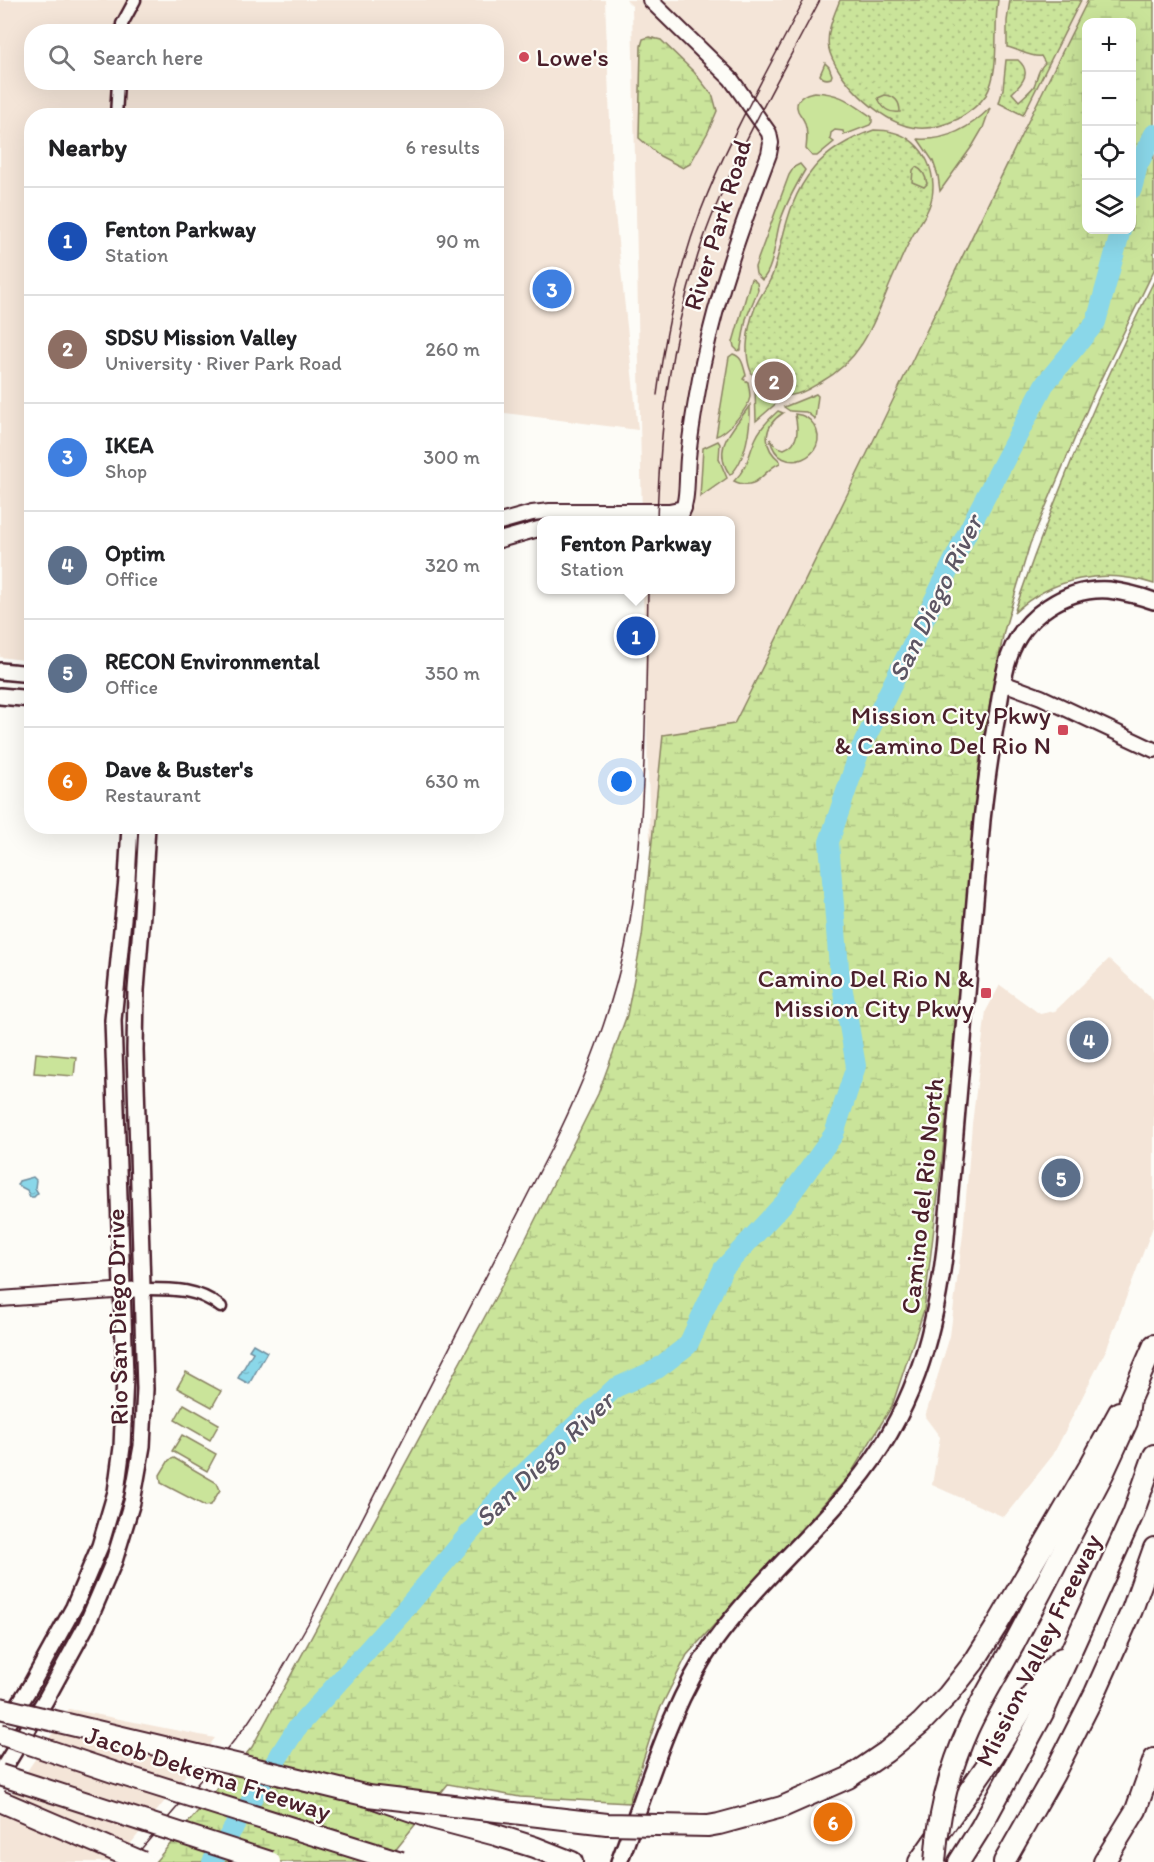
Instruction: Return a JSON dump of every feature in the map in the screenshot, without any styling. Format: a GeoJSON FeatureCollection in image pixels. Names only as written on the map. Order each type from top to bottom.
{"type":"FeatureCollection","features":[{"type":"Feature","properties":{"kind":"highway"},"geometry":{"type":"LineString","coordinates":[[935,1862],[940,1814],[952,1768],[969,1728],[1103,1474],[1127,1422],[1130,1399],[1154,1345]]}},
{"type":"Feature","properties":{"kind":"highway"},"geometry":{"type":"LineString","coordinates":[[368,1796],[607,1824],[708,1826],[782,1807],[848,1778],[886,1752],[921,1723],[948,1695],[974,1662],[1089,1467],[1116,1414],[1130,1399]]}},
{"type":"Feature","properties":{"kind":"highway","name":"Mission Valley Freeway"},"geometry":{"type":"LineString","coordinates":[[959,1862],[981,1827],[1043,1713],[1132,1514],[1154,1455]]}},
{"type":"Feature","properties":{"kind":"highway"},"geometry":{"type":"LineString","coordinates":[[1004,1862],[1054,1774],[1095,1693],[1132,1611],[1154,1548]]}},
{"type":"Feature","properties":{"kind":"highway"},"geometry":{"type":"LineString","coordinates":[[919,1862],[994,1755],[1043,1677],[1070,1650]]}},
{"type":"Feature","properties":{"kind":"highway"},"geometry":{"type":"LineString","coordinates":[[0,1708],[368,1796],[432,1818],[506,1838],[572,1862]]}},
{"type":"Feature","properties":{"kind":"highway","name":"Jacob Dekema Freeway"},"geometry":{"type":"LineString","coordinates":[[0,1734],[400,1862]]}},
{"type":"Feature","properties":{"kind":"highway"},"geometry":{"type":"LineString","coordinates":[[1104,1862],[1136,1810],[1154,1760]]}},
{"type":"Feature","properties":{"kind":"highway"},"geometry":{"type":"LineString","coordinates":[[0,1774],[270,1862]]}},
{"type":"Feature","properties":{"kind":"highway"},"geometry":{"type":"LineString","coordinates":[[0,1801],[142,1862]]}},
{"type":"Feature","properties":{"kind":"main road","name":"Camino del Rio North"},"geometry":{"type":"LineString","coordinates":[[618,1862],[673,1717],[700,1665],[743,1605],[837,1504],[868,1467],[895,1424],[924,1358],[935,1313],[945,1249],[980,842],[991,751],[1008,658],[1025,628],[1051,604],[1066,597],[1085,592],[1108,590],[1154,601]]}},
{"type":"Feature","properties":{"kind":"main road"},"geometry":{"type":"LineString","coordinates":[[0,671],[24,673]]}},
{"type":"Feature","properties":{"kind":"main road"},"geometry":{"type":"LineString","coordinates":[[0,696],[24,698]]}},
{"type":"Feature","properties":{"kind":"main road","name":"Rio San Diego Drive"},"geometry":{"type":"LineString","coordinates":[[0,1734],[34,1681],[74,1606],[100,1546],[116,1492],[122,1447],[125,1376],[113,1020],[130,834]]}},
{"type":"Feature","properties":{"kind":"main road","name":"Rio San Diego Drive"},"geometry":{"type":"LineString","coordinates":[[0,1774],[47,1697],[87,1624],[114,1561],[132,1502],[142,1446],[145,1389],[135,1021],[147,834]]}},
{"type":"Feature","properties":{"kind":"main road"},"geometry":{"type":"LineString","coordinates":[[113,1020],[135,1021]]}},
{"type":"Feature","properties":{"kind":"street"},"geometry":{"type":"LineString","coordinates":[[122,24],[135,0]]}},
{"type":"Feature","properties":{"kind":"street","name":"River Park Road"},"geometry":{"type":"LineString","coordinates":[[650,0],[732,79],[769,133],[771,143],[769,154],[737,237],[713,319],[693,417],[688,460],[687,500],[682,514]]}},
{"type":"Feature","properties":{"kind":"street"},"geometry":{"type":"LineString","coordinates":[[116,108],[118,90]]}},
{"type":"Feature","properties":{"kind":"street"},"geometry":{"type":"LineString","coordinates":[[504,522],[532,513],[550,511],[669,511],[682,514]]}},
{"type":"Feature","properties":{"kind":"street"},"geometry":{"type":"LineString","coordinates":[[612,516],[619,511]]}},
{"type":"Feature","properties":{"kind":"street"},"geometry":{"type":"LineString","coordinates":[[504,539],[537,529]]}},
{"type":"Feature","properties":{"kind":"street"},"geometry":{"type":"LineString","coordinates":[[1003,683],[1154,750]]}},
{"type":"Feature","properties":{"kind":"street"},"geometry":{"type":"LineString","coordinates":[[0,1299],[142,1289],[176,1289],[194,1292],[213,1300],[221,1307]]}},
{"type":"Feature","properties":{"kind":"shaded area"},"geometry":{"type":"Polygon","coordinates":[[[0,0],[605,0],[613,195],[638,430],[504,413],[504,108],[24,108],[24,660],[0,657],[0,0]]]}},
{"type":"Feature","properties":{"kind":"shaded area"},"geometry":{"type":"Polygon","coordinates":[[[626,0],[1092,0],[711,845],[650,841],[643,594],[735,594],[735,516],[642,516],[632,6],[626,0]]]}},
{"type":"Feature","properties":{"kind":"shaded area"},"geometry":{"type":"Polygon","coordinates":[[[1109,959],[1154,1001],[1154,1224],[1107,1348],[1053,1455],[1004,1517],[932,1485],[940,1437],[925,1417],[950,1336],[986,1011],[1000,985],[1040,1014],[1055,1011],[1109,959]]]}},
{"type":"Feature","properties":{"kind":"shaded area"},"geometry":{"type":"Polygon","coordinates":[[[69,1709],[215,1738],[116,1862],[0,1862],[0,1811],[69,1709]]]}},
{"type":"Feature","properties":{"kind":"green space"},"geometry":{"type":"Polygon","coordinates":[[[840,0],[998,0],[995,62],[991,85],[986,95],[958,119],[933,127],[918,128],[905,125],[879,112],[844,78],[830,53],[829,33],[840,0]]]}},
{"type":"Feature","properties":{"kind":"green space"},"geometry":{"type":"Polygon","coordinates":[[[1010,0],[1081,0],[1023,115],[999,103],[1006,60],[1018,60],[1025,69],[1020,85],[1012,93],[1019,101],[1034,86],[1039,71],[1045,63],[1041,56],[1033,56],[1007,47],[1010,0]]]}},
{"type":"Feature","properties":{"kind":"green space"},"geometry":{"type":"Polygon","coordinates":[[[1088,0],[1154,0],[1154,270],[1094,393],[1030,544],[1004,631],[980,755],[942,1162],[924,1310],[892,1406],[850,1475],[687,1655],[659,1711],[629,1803],[520,1797],[448,1784],[385,1862],[155,1862],[252,1747],[509,1272],[598,1094],[627,1015],[642,937],[663,735],[734,724],[1088,0]]]}},
{"type":"Feature","properties":{"kind":"green space"},"geometry":{"type":"Polygon","coordinates":[[[649,37],[661,40],[694,72],[713,96],[717,111],[690,164],[683,168],[660,156],[639,138],[641,46],[643,39],[649,37]]]}},
{"type":"Feature","properties":{"kind":"green space"},"geometry":{"type":"Polygon","coordinates":[[[825,63],[832,75],[829,79],[820,75],[825,63]]]}},
{"type":"Feature","properties":{"kind":"green space"},"geometry":{"type":"Polygon","coordinates":[[[815,92],[846,100],[872,117],[872,122],[870,125],[844,135],[843,131],[835,130],[831,133],[830,139],[834,142],[817,156],[812,156],[806,149],[806,127],[798,111],[797,103],[801,97],[815,92]]]}},
{"type":"Feature","properties":{"kind":"green space"},"geometry":{"type":"Polygon","coordinates":[[[885,95],[896,100],[900,112],[892,112],[884,108],[878,98],[885,95]]]}},
{"type":"Feature","properties":{"kind":"green space"},"geometry":{"type":"Polygon","coordinates":[[[990,108],[983,128],[973,145],[940,191],[933,161],[918,139],[939,138],[957,132],[974,122],[990,108]]]}},
{"type":"Feature","properties":{"kind":"green space"},"geometry":{"type":"Polygon","coordinates":[[[874,130],[904,136],[921,151],[931,172],[933,184],[929,207],[906,249],[870,330],[851,358],[838,371],[804,392],[783,395],[774,392],[759,383],[753,375],[747,356],[748,335],[756,305],[773,273],[792,205],[805,180],[820,161],[841,145],[874,130]]]}},
{"type":"Feature","properties":{"kind":"green space"},"geometry":{"type":"Polygon","coordinates":[[[800,164],[805,170],[782,215],[772,261],[762,280],[756,274],[755,267],[789,175],[794,167],[800,164]]]}},
{"type":"Feature","properties":{"kind":"green space"},"geometry":{"type":"Polygon","coordinates":[[[916,167],[925,176],[927,184],[924,187],[912,182],[913,170],[916,167]]]}},
{"type":"Feature","properties":{"kind":"green space"},"geometry":{"type":"Polygon","coordinates":[[[751,279],[757,283],[758,290],[746,319],[741,350],[738,351],[733,342],[751,279]]]}},
{"type":"Feature","properties":{"kind":"green space"},"geometry":{"type":"Polygon","coordinates":[[[1154,281],[1154,584],[1116,577],[1080,579],[1045,591],[1014,613],[1078,444],[1154,281]]]}},
{"type":"Feature","properties":{"kind":"green space"},"geometry":{"type":"Polygon","coordinates":[[[733,354],[742,362],[746,375],[743,379],[748,382],[750,397],[736,420],[716,436],[729,357],[733,354]]]}},
{"type":"Feature","properties":{"kind":"green space"},"geometry":{"type":"Polygon","coordinates":[[[755,388],[764,395],[780,400],[756,421],[755,388]]]}},
{"type":"Feature","properties":{"kind":"green space"},"geometry":{"type":"Polygon","coordinates":[[[816,394],[818,396],[815,419],[806,412],[790,411],[784,407],[816,394]]]}},
{"type":"Feature","properties":{"kind":"green space"},"geometry":{"type":"Polygon","coordinates":[[[750,405],[750,423],[744,452],[730,475],[725,465],[724,446],[732,430],[750,405]]]}},
{"type":"Feature","properties":{"kind":"green space"},"geometry":{"type":"Polygon","coordinates":[[[778,411],[783,413],[772,423],[767,436],[770,449],[780,463],[749,484],[734,481],[745,465],[760,430],[778,411]]]}},
{"type":"Feature","properties":{"kind":"green space"},"geometry":{"type":"Polygon","coordinates":[[[795,414],[810,420],[818,436],[811,454],[793,461],[783,458],[775,451],[770,439],[776,446],[784,449],[793,443],[797,435],[795,414]]]}},
{"type":"Feature","properties":{"kind":"green space"},"geometry":{"type":"Polygon","coordinates":[[[718,441],[720,444],[719,459],[727,478],[700,497],[703,448],[718,441]]]}},
{"type":"Feature","properties":{"kind":"green space"},"geometry":{"type":"Polygon","coordinates":[[[36,1053],[76,1057],[74,1076],[34,1073],[36,1053]]]}},
{"type":"Feature","properties":{"kind":"green space"},"geometry":{"type":"Polygon","coordinates":[[[186,1372],[221,1391],[212,1407],[177,1388],[186,1372]]]}},
{"type":"Feature","properties":{"kind":"green space"},"geometry":{"type":"Polygon","coordinates":[[[184,1404],[219,1424],[210,1440],[175,1420],[184,1404]]]}},
{"type":"Feature","properties":{"kind":"green space"},"geometry":{"type":"Polygon","coordinates":[[[182,1435],[216,1454],[207,1471],[172,1451],[182,1435]]]}},
{"type":"Feature","properties":{"kind":"green space"},"geometry":{"type":"Polygon","coordinates":[[[174,1458],[217,1483],[220,1490],[211,1505],[205,1506],[161,1483],[160,1475],[169,1460],[174,1458]]]}},
{"type":"Feature","properties":{"kind":"water"},"geometry":{"type":"Polygon","coordinates":[[[33,1177],[36,1180],[35,1188],[38,1193],[30,1197],[27,1190],[17,1185],[19,1181],[33,1177]]]}},
{"type":"Feature","properties":{"kind":"water"},"geometry":{"type":"Polygon","coordinates":[[[253,1344],[267,1352],[249,1384],[238,1378],[253,1352],[249,1350],[253,1344]]]}},
{"type":"Feature","properties":{"kind":"waterway","name":"San Diego River"},"geometry":{"type":"LineString","coordinates":[[1134,180],[1138,165],[1154,134]]}},
{"type":"Feature","properties":{"kind":"waterway","name":"San Diego River"},"geometry":{"type":"LineString","coordinates":[[212,1862],[296,1729],[412,1601],[506,1490],[615,1388],[657,1369],[688,1345],[723,1269],[786,1201],[834,1134],[856,1066],[839,968],[829,842],[860,750],[976,515],[1044,385],[1096,322],[1120,234]]}},
{"type":"Feature","properties":{"kind":"tram line"},"geometry":{"type":"LineString","coordinates":[[657,395],[673,303],[700,213],[736,132],[804,0]]}},
{"type":"Feature","properties":{"kind":"tram line"},"geometry":{"type":"LineString","coordinates":[[657,516],[668,386],[680,321],[698,255],[738,157],[820,0]]}},
{"type":"Feature","properties":{"kind":"tram line"},"geometry":{"type":"LineString","coordinates":[[130,1862],[229,1747],[273,1685],[313,1615],[574,1101],[612,1000],[633,901],[644,762],[648,594]]}},
{"type":"Feature","properties":{"kind":"place","name":"Lowe's"},"geometry":{"type":"Point","coordinates":[524,57]}},
{"type":"Feature","properties":{"kind":"place","name":"IKEA"},"geometry":{"type":"Point","coordinates":[552,289]}},
{"type":"Feature","properties":{"kind":"place","name":"SDSU Mission Valley"},"geometry":{"type":"Point","coordinates":[774,381]}},
{"type":"Feature","properties":{"kind":"place","name":"Fenton Parkway"},"geometry":{"type":"Point","coordinates":[636,636]}},
{"type":"Feature","properties":{"kind":"place","name":"Mission City Pkwy & Camino Del Rio N"},"geometry":{"type":"Point","coordinates":[1063,730]}},
{"type":"Feature","properties":{"kind":"place","name":"Camino Del Rio N & Mission City Pkwy"},"geometry":{"type":"Point","coordinates":[986,993]}},
{"type":"Feature","properties":{"kind":"place","name":"Optim"},"geometry":{"type":"Point","coordinates":[1089,1040]}},
{"type":"Feature","properties":{"kind":"place","name":"RECON Environmental"},"geometry":{"type":"Point","coordinates":[1061,1178]}},
{"type":"Feature","properties":{"kind":"place","name":"Dave & Buster's"},"geometry":{"type":"Point","coordinates":[833,1822]}}]}
